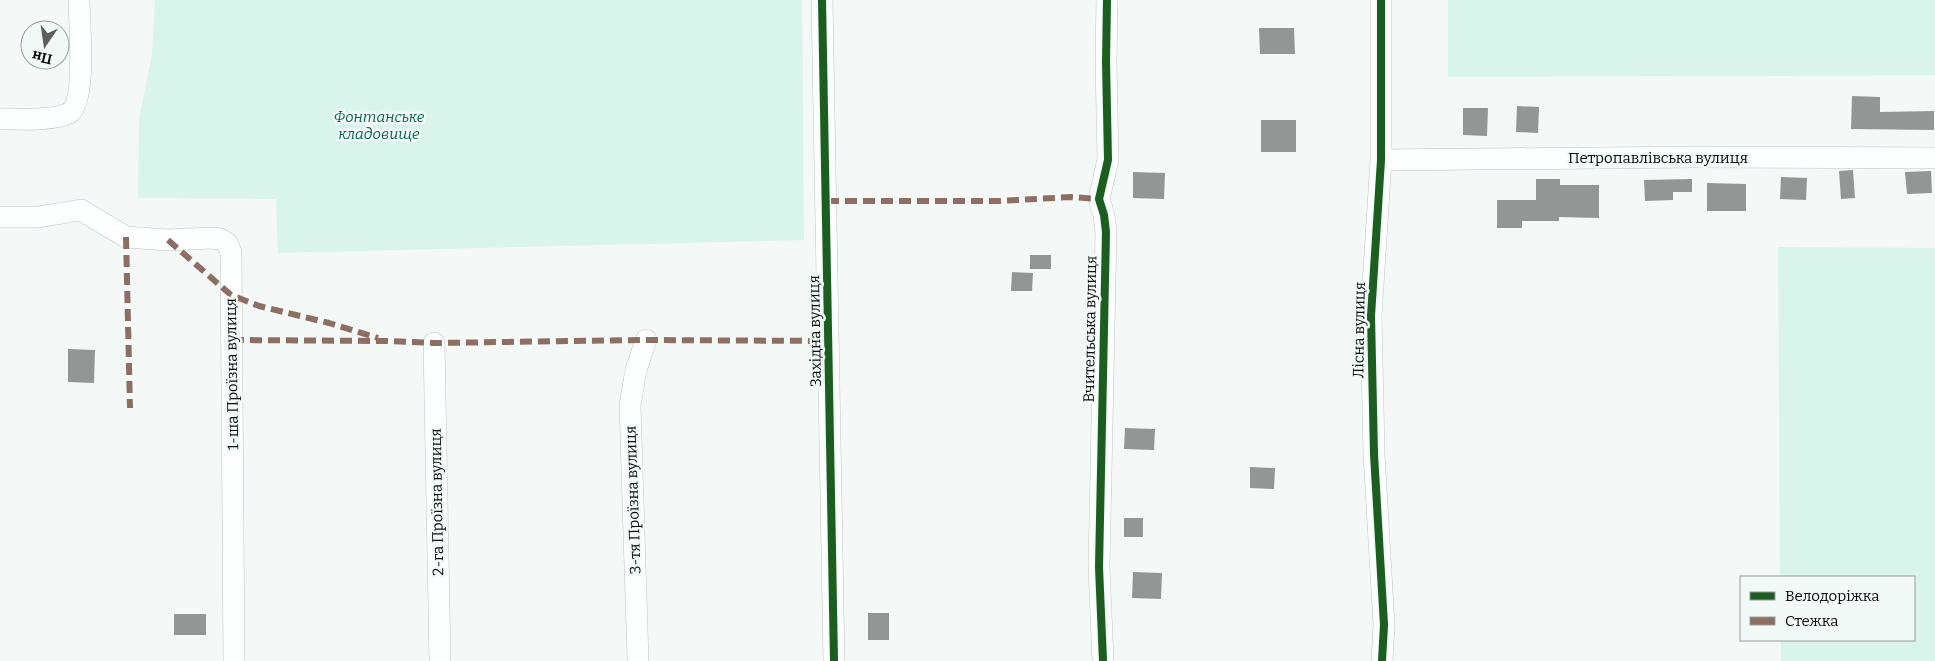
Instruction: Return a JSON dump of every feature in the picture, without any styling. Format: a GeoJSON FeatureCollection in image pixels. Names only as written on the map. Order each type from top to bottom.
{"type":"FeatureCollection","features":[{"type":"Feature","properties":{"kind":"street"},"geometry":{"type":"LineString","coordinates":[[0,119],[48,118],[70,112],[77,103],[81,87],[79,0]]}},
{"type":"Feature","properties":{"kind":"street","name":"Західна вулиця"},"geometry":{"type":"LineString","coordinates":[[822,0],[834,661]]}},
{"type":"Feature","properties":{"kind":"street","name":"Вчительська вулиця"},"geometry":{"type":"LineString","coordinates":[[1103,661],[1099,567],[1106,232],[1099,199],[1108,160],[1107,0]]}},
{"type":"Feature","properties":{"kind":"street","name":"Лісна вулиця"},"geometry":{"type":"LineString","coordinates":[[1381,0],[1381,160],[1371,316],[1374,454],[1384,625],[1382,661]]}},
{"type":"Feature","properties":{"kind":"street","name":"Петропавлівська вулиця"},"geometry":{"type":"LineString","coordinates":[[1381,160],[1695,157],[1935,158]]}},
{"type":"Feature","properties":{"kind":"street","name":"1-ша Проїзна вулиця"},"geometry":{"type":"LineString","coordinates":[[0,217],[38,217],[81,210],[126,237],[168,240],[220,239],[228,243],[231,252],[234,661]]}},
{"type":"Feature","properties":{"kind":"street","name":"3-тя Проїзна вулиця"},"geometry":{"type":"LineString","coordinates":[[638,661],[630,405],[636,370],[646,340]]}},
{"type":"Feature","properties":{"kind":"street","name":"2-га Проїзна вулиця"},"geometry":{"type":"LineString","coordinates":[[434,343],[440,661]]}},
{"type":"Feature","properties":{"kind":"green space","name":"Фонтанське кладовище"},"geometry":{"type":"Polygon","coordinates":[[[155,0],[802,0],[804,240],[278,253],[276,199],[138,198],[139,120],[152,54],[155,0]]]}},
{"type":"Feature","properties":{"kind":"green space"},"geometry":{"type":"Polygon","coordinates":[[[1448,0],[1935,0],[1935,75],[1448,77],[1448,0]]]}},
{"type":"Feature","properties":{"kind":"green space"},"geometry":{"type":"Polygon","coordinates":[[[1778,247],[1935,248],[1935,661],[1781,661],[1781,641],[1915,641],[1915,576],[1780,576],[1778,247]]]}},
{"type":"Feature","properties":{"kind":"building"},"geometry":{"type":"Polygon","coordinates":[[[1259,28],[1294,28],[1295,54],[1260,54],[1259,28]]]}},
{"type":"Feature","properties":{"kind":"building"},"geometry":{"type":"Polygon","coordinates":[[[1852,96],[1880,97],[1880,112],[1934,111],[1934,130],[1851,129],[1852,96]]]}},
{"type":"Feature","properties":{"kind":"building"},"geometry":{"type":"Polygon","coordinates":[[[1517,106],[1539,107],[1538,133],[1516,132],[1517,106]]]}},
{"type":"Feature","properties":{"kind":"building"},"geometry":{"type":"Polygon","coordinates":[[[1463,108],[1488,108],[1487,136],[1463,135],[1463,108]]]}},
{"type":"Feature","properties":{"kind":"building"},"geometry":{"type":"Polygon","coordinates":[[[1261,120],[1296,120],[1296,152],[1261,152],[1261,120]]]}},
{"type":"Feature","properties":{"kind":"building"},"geometry":{"type":"Polygon","coordinates":[[[1853,170],[1855,198],[1841,199],[1839,171],[1853,170]]]}},
{"type":"Feature","properties":{"kind":"building"},"geometry":{"type":"Polygon","coordinates":[[[1931,171],[1932,193],[1907,194],[1905,172],[1931,171]]]}},
{"type":"Feature","properties":{"kind":"building"},"geometry":{"type":"Polygon","coordinates":[[[1133,172],[1165,173],[1164,199],[1133,198],[1133,172]]]}},
{"type":"Feature","properties":{"kind":"building"},"geometry":{"type":"Polygon","coordinates":[[[1781,177],[1807,178],[1806,200],[1780,199],[1781,177]]]}},
{"type":"Feature","properties":{"kind":"building"},"geometry":{"type":"Polygon","coordinates":[[[1536,179],[1560,179],[1560,185],[1599,185],[1599,218],[1559,217],[1559,221],[1522,221],[1522,228],[1497,228],[1497,200],[1536,200],[1536,179]]]}},
{"type":"Feature","properties":{"kind":"building"},"geometry":{"type":"Polygon","coordinates":[[[1692,179],[1692,192],[1673,192],[1673,200],[1645,201],[1644,180],[1692,179]]]}},
{"type":"Feature","properties":{"kind":"building"},"geometry":{"type":"Polygon","coordinates":[[[1707,183],[1746,184],[1746,211],[1707,211],[1707,183]]]}},
{"type":"Feature","properties":{"kind":"building"},"geometry":{"type":"Polygon","coordinates":[[[1030,255],[1051,255],[1051,269],[1030,269],[1030,255]]]}},
{"type":"Feature","properties":{"kind":"building"},"geometry":{"type":"Polygon","coordinates":[[[1012,272],[1033,273],[1032,291],[1011,291],[1012,272]]]}},
{"type":"Feature","properties":{"kind":"building"},"geometry":{"type":"Polygon","coordinates":[[[68,349],[95,350],[94,383],[68,382],[68,349]]]}},
{"type":"Feature","properties":{"kind":"building"},"geometry":{"type":"Polygon","coordinates":[[[1125,428],[1155,429],[1154,450],[1124,449],[1125,428]]]}},
{"type":"Feature","properties":{"kind":"building"},"geometry":{"type":"Polygon","coordinates":[[[1250,467],[1275,468],[1274,489],[1250,488],[1250,467]]]}},
{"type":"Feature","properties":{"kind":"building"},"geometry":{"type":"Polygon","coordinates":[[[1124,518],[1143,518],[1143,537],[1124,537],[1124,518]]]}},
{"type":"Feature","properties":{"kind":"building"},"geometry":{"type":"Polygon","coordinates":[[[1133,572],[1162,573],[1161,599],[1132,598],[1133,572]]]}},
{"type":"Feature","properties":{"kind":"building"},"geometry":{"type":"Polygon","coordinates":[[[868,613],[889,613],[889,640],[868,640],[868,613]]]}},
{"type":"Feature","properties":{"kind":"building"},"geometry":{"type":"Polygon","coordinates":[[[174,614],[206,614],[206,635],[174,635],[174,614]]]}},
{"type":"Feature","properties":{"kind":"marked path"},"geometry":{"type":"LineString","coordinates":[[827,201],[1000,201],[1071,197],[1099,199]]}},
{"type":"Feature","properties":{"kind":"marked path"},"geometry":{"type":"LineString","coordinates":[[126,237],[130,408]]}},
{"type":"Feature","properties":{"kind":"marked path"},"geometry":{"type":"LineString","coordinates":[[168,240],[231,295],[259,306],[329,323],[378,338]]}},
{"type":"Feature","properties":{"kind":"marked path"},"geometry":{"type":"LineString","coordinates":[[232,340],[434,343],[646,340],[829,341]]}},
{"type":"Feature","properties":{"kind":"cycle path"},"geometry":{"type":"LineString","coordinates":[[822,0],[834,661]]}},
{"type":"Feature","properties":{"kind":"cycle path"},"geometry":{"type":"LineString","coordinates":[[1103,661],[1099,567],[1106,232],[1104,215],[1099,199],[1108,160],[1107,0]]}},
{"type":"Feature","properties":{"kind":"cycle path"},"geometry":{"type":"LineString","coordinates":[[1381,0],[1381,160],[1371,316],[1374,454],[1384,625],[1382,661]]}}]}
